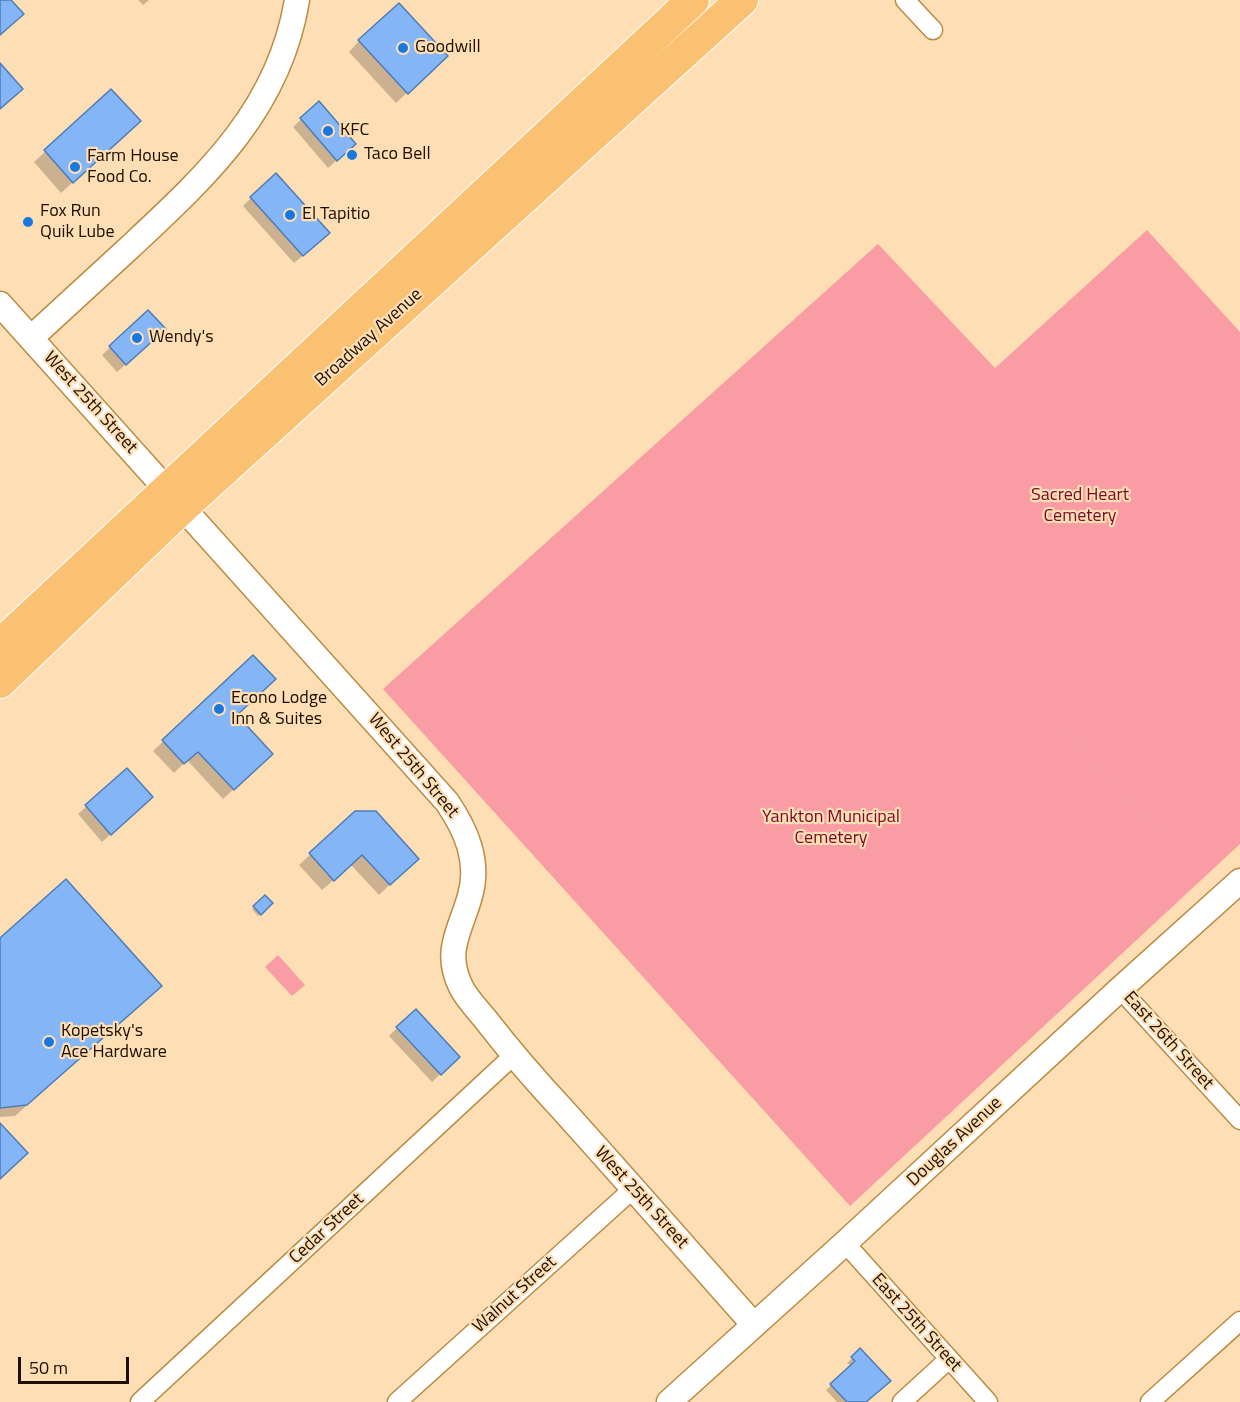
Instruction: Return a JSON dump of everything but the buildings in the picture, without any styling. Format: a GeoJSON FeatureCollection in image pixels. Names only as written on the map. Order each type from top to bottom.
{"type":"FeatureCollection","features":[{"type":"Feature","properties":{"kind":"highway","name":"Broadway Avenue"},"geometry":{"type":"LineString","coordinates":[[0,682],[175,498],[693,0]]}},
{"type":"Feature","properties":{"kind":"highway","name":"Broadway Avenue"},"geometry":{"type":"LineString","coordinates":[[0,645],[175,498],[742,0]]}},
{"type":"Feature","properties":{"kind":"street"},"geometry":{"type":"LineString","coordinates":[[31,338],[178,203],[233,143],[262,100],[274,76],[286,46],[297,0]]}},
{"type":"Feature","properties":{"kind":"street"},"geometry":{"type":"LineString","coordinates":[[905,0],[933,30]]}},
{"type":"Feature","properties":{"kind":"street","name":"West 25th Street"},"geometry":{"type":"LineString","coordinates":[[0,304],[447,802],[468,838],[474,868],[471,894],[456,934],[453,957],[461,988],[514,1056],[754,1324]]}},
{"type":"Feature","properties":{"kind":"street","name":"Douglas Avenue"},"geometry":{"type":"LineString","coordinates":[[669,1402],[845,1244],[1240,881]]}},
{"type":"Feature","properties":{"kind":"street","name":"East 26th Street"},"geometry":{"type":"LineString","coordinates":[[1120,989],[1240,1120]]}},
{"type":"Feature","properties":{"kind":"street","name":"Cedar Street"},"geometry":{"type":"LineString","coordinates":[[140,1402],[514,1056]]}},
{"type":"Feature","properties":{"kind":"street","name":"Walnut Street"},"geometry":{"type":"LineString","coordinates":[[397,1402],[633,1189]]}},
{"type":"Feature","properties":{"kind":"street","name":"East 25th Street"},"geometry":{"type":"LineString","coordinates":[[845,1244],[988,1402]]}},
{"type":"Feature","properties":{"kind":"street"},"geometry":{"type":"LineString","coordinates":[[1150,1402],[1240,1321]]}},
{"type":"Feature","properties":{"kind":"street"},"geometry":{"type":"LineString","coordinates":[[902,1402],[949,1359]]}},
{"type":"Feature","properties":{"kind":"green space","name":"Yankton Municipal Cemetery"},"geometry":{"type":"Polygon","coordinates":[[[1147,230],[1240,332],[1240,844],[850,1206],[383,689],[878,244],[995,368],[1147,230]]]}},
{"type":"Feature","properties":{"kind":"green space"},"geometry":{"type":"Polygon","coordinates":[[[278,955],[305,985],[292,996],[265,967],[278,955]]]}},
{"type":"Feature","properties":{"kind":"place","name":"Goodwill"},"geometry":{"type":"Point","coordinates":[403,48]}},
{"type":"Feature","properties":{"kind":"place","name":"KFC"},"geometry":{"type":"Point","coordinates":[328,131]}},
{"type":"Feature","properties":{"kind":"place","name":"Taco Bell"},"geometry":{"type":"Point","coordinates":[352,155]}},
{"type":"Feature","properties":{"kind":"place","name":"Farm House Food Co."},"geometry":{"type":"Point","coordinates":[75,167]}},
{"type":"Feature","properties":{"kind":"place","name":"El Tapitio"},"geometry":{"type":"Point","coordinates":[290,215]}},
{"type":"Feature","properties":{"kind":"place","name":"Fox Run Quik Lube"},"geometry":{"type":"Point","coordinates":[28,222]}},
{"type":"Feature","properties":{"kind":"place","name":"Wendy's"},"geometry":{"type":"Point","coordinates":[137,338]}},
{"type":"Feature","properties":{"kind":"place","name":"Econo Lodge Inn & Suites"},"geometry":{"type":"Point","coordinates":[219,709]}},
{"type":"Feature","properties":{"kind":"place","name":"Kopetsky's Ace Hardware"},"geometry":{"type":"Point","coordinates":[49,1042]}},
{"type":"Feature","properties":{"kind":"park label","name":"Sacred Heart Cemetery"},"geometry":{"type":"Point","coordinates":[1080,506]}}]}
